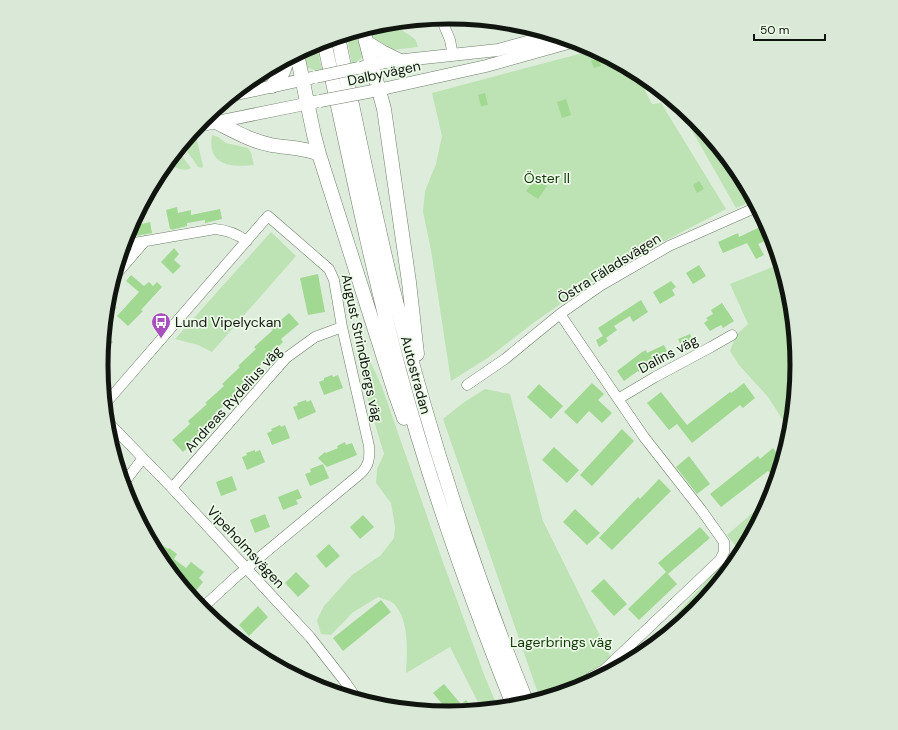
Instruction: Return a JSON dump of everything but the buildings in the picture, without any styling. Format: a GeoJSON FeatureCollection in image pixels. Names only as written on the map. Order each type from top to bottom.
{"type":"FeatureCollection","features":[{"type":"Feature","properties":{"kind":"highway"},"geometry":{"type":"LineString","coordinates":[[365,35],[382,52],[400,61]]}},
{"type":"Feature","properties":{"kind":"highway"},"geometry":{"type":"LineString","coordinates":[[365,35],[376,90],[384,109],[409,282],[421,395]]}},
{"type":"Feature","properties":{"kind":"highway","name":"Autostradan"},"geometry":{"type":"LineString","coordinates":[[339,42],[392,285],[421,395],[454,503],[483,589],[525,697]]}},
{"type":"Feature","properties":{"kind":"highway","name":"Autostradan"},"geometry":{"type":"LineString","coordinates":[[325,47],[378,288],[400,372],[443,517],[483,629],[511,700]]}},
{"type":"Feature","properties":{"kind":"highway"},"geometry":{"type":"LineString","coordinates":[[298,59],[302,80],[314,103],[319,154],[395,392],[443,517]]}},
{"type":"Feature","properties":{"kind":"highway"},"geometry":{"type":"LineString","coordinates":[[272,86],[283,72],[285,67]]}},
{"type":"Feature","properties":{"kind":"highway"},"geometry":{"type":"LineString","coordinates":[[216,122],[255,140],[271,145],[310,150],[319,154]]}},
{"type":"Feature","properties":{"kind":"main road","name":"Dalbyvägen"},"geometry":{"type":"LineString","coordinates":[[243,92],[372,65],[498,50],[543,38]]}},
{"type":"Feature","properties":{"kind":"main road","name":"Dalbyvägen"},"geometry":{"type":"LineString","coordinates":[[208,124],[314,103],[486,66],[564,44]]}},
{"type":"Feature","properties":{"kind":"street"},"geometry":{"type":"LineString","coordinates":[[444,24],[450,40],[453,55]]}},
{"type":"Feature","properties":{"kind":"street","name":"Östra Fäladsvägen"},"geometry":{"type":"LineString","coordinates":[[467,385],[504,360],[560,314],[600,286],[669,246],[752,209]]}},
{"type":"Feature","properties":{"kind":"street","name":"August Strindbergs väg"},"geometry":{"type":"LineString","coordinates":[[206,604],[246,569],[365,470],[370,458],[369,446],[342,327],[334,280],[330,269],[268,216],[247,241]]}},
{"type":"Feature","properties":{"kind":"street"},"geometry":{"type":"LineString","coordinates":[[110,398],[247,241],[233,232],[224,229],[215,229],[131,244]]}},
{"type":"Feature","properties":{"kind":"street"},"geometry":{"type":"LineString","coordinates":[[123,267],[145,241]]}},
{"type":"Feature","properties":{"kind":"street"},"geometry":{"type":"LineString","coordinates":[[560,314],[644,437],[724,542],[724,552],[720,560],[607,667]]}},
{"type":"Feature","properties":{"kind":"street","name":"Andreas Rydelius väg"},"geometry":{"type":"LineString","coordinates":[[172,488],[286,358],[315,336],[342,327]]}},
{"type":"Feature","properties":{"kind":"street","name":"Dalins väg"},"geometry":{"type":"LineString","coordinates":[[618,399],[732,335]]}},
{"type":"Feature","properties":{"kind":"street","name":"Vipeholmsvägen"},"geometry":{"type":"LineString","coordinates":[[114,429],[172,488],[310,637],[352,691]]}},
{"type":"Feature","properties":{"kind":"street"},"geometry":{"type":"LineString","coordinates":[[127,478],[143,458]]}},
{"type":"Feature","properties":{"kind":"green space"},"geometry":{"type":"Polygon","coordinates":[[[401,28],[403,31],[414,38],[418,47],[391,50],[373,39],[371,34],[401,28]]]}},
{"type":"Feature","properties":{"kind":"green space"},"geometry":{"type":"Polygon","coordinates":[[[359,36],[364,55],[356,63],[352,64],[347,40],[359,36]]]}},
{"type":"Feature","properties":{"kind":"green space"},"geometry":{"type":"Polygon","coordinates":[[[318,51],[322,70],[317,71],[306,67],[304,56],[318,51]]]}},
{"type":"Feature","properties":{"kind":"green space","name":"Öster II"},"geometry":{"type":"Polygon","coordinates":[[[585,52],[600,59],[643,84],[652,104],[661,103],[726,209],[636,256],[595,280],[536,321],[489,357],[451,381],[431,250],[423,212],[425,191],[436,164],[442,136],[432,93],[585,52]]]}},
{"type":"Feature","properties":{"kind":"green space"},"geometry":{"type":"Polygon","coordinates":[[[686,121],[720,157],[748,203],[736,208],[686,121]]]}},
{"type":"Feature","properties":{"kind":"green space"},"geometry":{"type":"Polygon","coordinates":[[[212,135],[218,137],[226,143],[248,148],[254,165],[229,165],[217,159],[213,153],[211,145],[212,135]]]}},
{"type":"Feature","properties":{"kind":"green space"},"geometry":{"type":"Polygon","coordinates":[[[196,137],[203,166],[202,168],[198,167],[185,150],[196,137]]]}},
{"type":"Feature","properties":{"kind":"green space"},"geometry":{"type":"Polygon","coordinates":[[[180,155],[191,168],[185,170],[172,166],[180,155]]]}},
{"type":"Feature","properties":{"kind":"green space"},"geometry":{"type":"Polygon","coordinates":[[[271,232],[296,256],[212,352],[198,345],[175,339],[271,232]]]}},
{"type":"Feature","properties":{"kind":"green space"},"geometry":{"type":"Polygon","coordinates":[[[775,266],[787,320],[789,343],[789,387],[784,425],[783,420],[768,397],[739,365],[730,351],[736,335],[748,324],[730,284],[775,266]]]}},
{"type":"Feature","properties":{"kind":"green space"},"geometry":{"type":"Polygon","coordinates":[[[353,324],[382,387],[444,565],[496,703],[479,704],[450,647],[406,673],[407,646],[405,627],[398,610],[390,601],[378,597],[352,613],[331,635],[321,634],[317,620],[324,606],[352,575],[381,555],[394,538],[395,527],[391,503],[376,483],[377,469],[384,454],[363,384],[353,324]]]}},
{"type":"Feature","properties":{"kind":"green space","name":"Lagerbrings väg"},"geometry":{"type":"Polygon","coordinates":[[[485,389],[510,394],[543,521],[613,662],[580,680],[559,688],[538,694],[443,419],[463,403],[485,389]]]}},
{"type":"Feature","properties":{"kind":"green space"},"geometry":{"type":"Polygon","coordinates":[[[759,508],[737,548],[727,535],[759,508]]]}},
{"type":"Feature","properties":{"kind":"green space"},"geometry":{"type":"Polygon","coordinates":[[[729,556],[730,558],[720,573],[705,590],[657,636],[729,556]]]}},
{"type":"Feature","properties":{"kind":"place","name":"Lund Vipelyckan"},"geometry":{"type":"Point","coordinates":[161,339]}}]}
